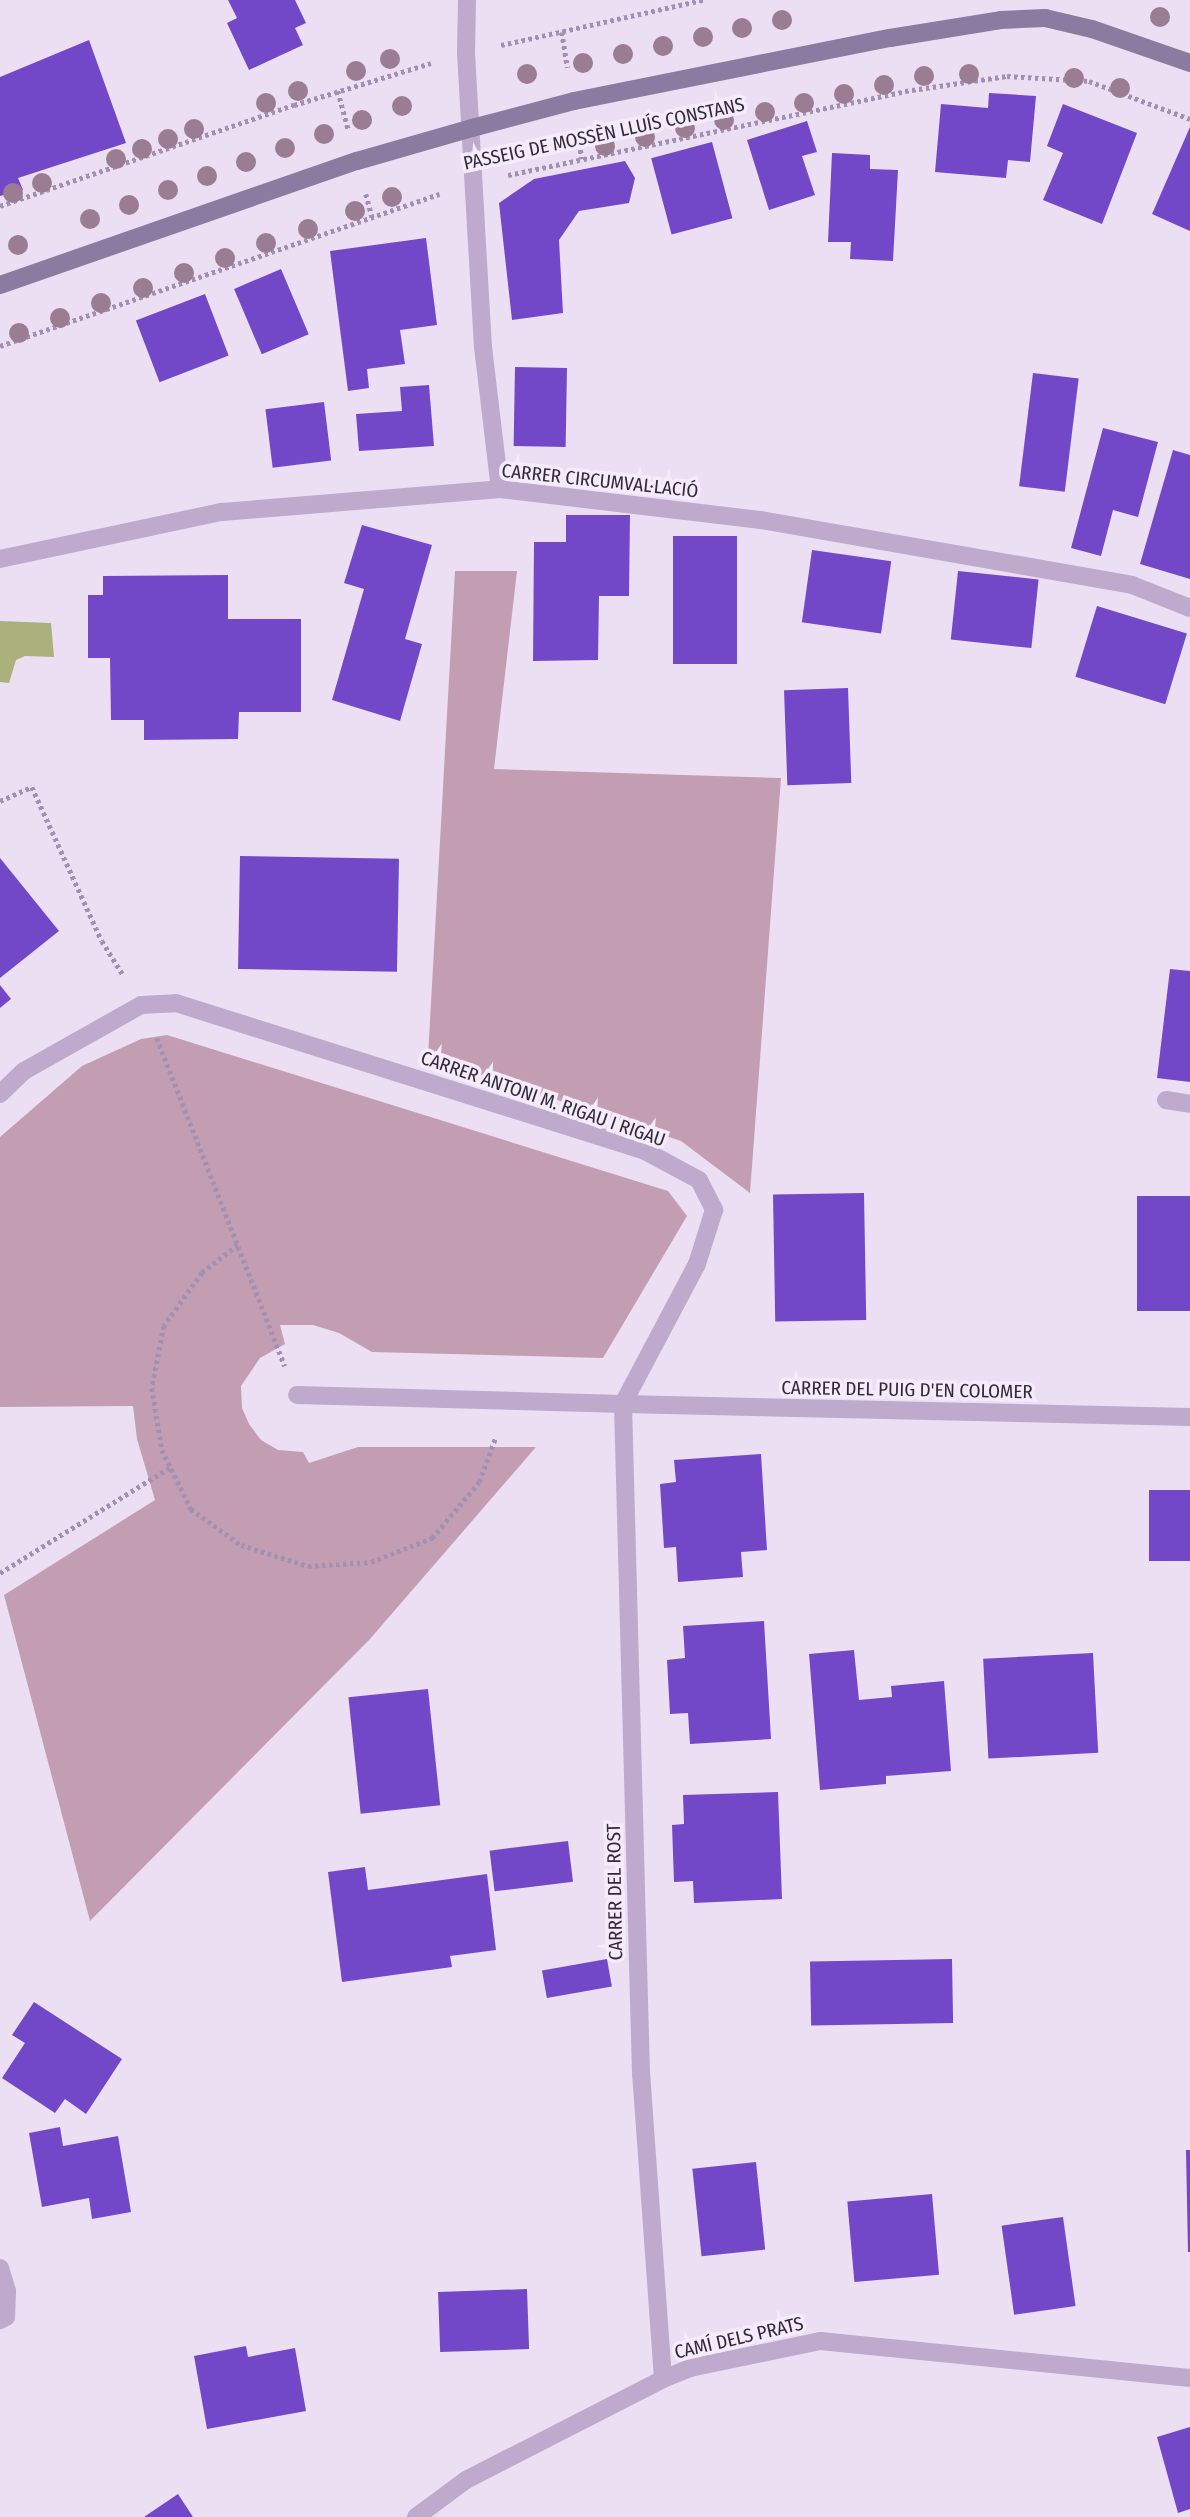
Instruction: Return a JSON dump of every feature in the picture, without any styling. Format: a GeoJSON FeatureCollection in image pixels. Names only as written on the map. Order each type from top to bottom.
{"type":"FeatureCollection","features":[{"type":"Feature","properties":{"kind":"main road","name":"PASSEIG DE MOSSÈN LLUÍS CONSTANS"},"geometry":{"type":"LineString","coordinates":[[0,285],[357,161],[471,128],[574,101],[1000,20],[1045,18],[1092,29],[1190,63]]}},
{"type":"Feature","properties":{"kind":"street"},"geometry":{"type":"LineString","coordinates":[[467,0],[466,53],[483,347],[500,489]]}},
{"type":"Feature","properties":{"kind":"street","name":"CARRER CIRCUMVAL·LACIÓ"},"geometry":{"type":"LineString","coordinates":[[0,559],[222,512],[500,489],[788,525],[1132,584],[1190,608]]}},
{"type":"Feature","properties":{"kind":"street","name":"CARRER ANTONI M. RIGAU I RIGAU"},"geometry":{"type":"LineString","coordinates":[[0,1094],[24,1071],[141,1005],[176,1003],[645,1151],[699,1180],[714,1210],[697,1264],[623,1404]]}},
{"type":"Feature","properties":{"kind":"street"},"geometry":{"type":"LineString","coordinates":[[1166,1100],[1190,1104]]}},
{"type":"Feature","properties":{"kind":"street"},"geometry":{"type":"LineString","coordinates":[[297,1395],[623,1404]]}},
{"type":"Feature","properties":{"kind":"street","name":"CARRER DEL PUIG D'EN COLOMER"},"geometry":{"type":"LineString","coordinates":[[623,1404],[1190,1417]]}},
{"type":"Feature","properties":{"kind":"street","name":"CARRER DEL ROST"},"geometry":{"type":"LineString","coordinates":[[623,1404],[640,2074],[663,2379]]}},
{"type":"Feature","properties":{"kind":"street"},"geometry":{"type":"LineString","coordinates":[[0,2268],[6,2291],[6,2317],[0,2320]]}},
{"type":"Feature","properties":{"kind":"street","name":"CAMÍ DELS PRATS"},"geometry":{"type":"LineString","coordinates":[[416,2517],[466,2480],[663,2379],[690,2368],[820,2341],[1190,2378]]}},
{"type":"Feature","properties":{"kind":"path"},"geometry":{"type":"LineString","coordinates":[[0,206],[293,105],[466,53],[703,0]]}},
{"type":"Feature","properties":{"kind":"path","name":"PASSEIG DE MOSSÈN LLUÍS CONSTANS"},"geometry":{"type":"LineString","coordinates":[[0,346],[475,181],[905,91],[1007,76],[1089,82],[1190,119]]}},
{"type":"Feature","properties":{"kind":"path"},"geometry":{"type":"LineString","coordinates":[[0,801],[32,787],[102,941],[141,1005],[297,1395]]}},
{"type":"Feature","properties":{"kind":"path"},"geometry":{"type":"LineString","coordinates":[[238,1245],[202,1273],[164,1326],[152,1388],[162,1450],[191,1509],[241,1545],[308,1566],[371,1562],[432,1538],[479,1482],[496,1443],[499,1400]]}},
{"type":"Feature","properties":{"kind":"path"},"geometry":{"type":"LineString","coordinates":[[0,1573],[170,1467]]}},
{"type":"Feature","properties":{"kind":"shaded area"},"geometry":{"type":"Polygon","coordinates":[[[455,571],[517,571],[494,769],[781,778],[750,1193],[681,1141],[428,1057],[455,571]]]}},
{"type":"Feature","properties":{"kind":"shaded area"},"geometry":{"type":"Polygon","coordinates":[[[0,621],[51,623],[54,657],[25,656],[16,660],[9,683],[0,682],[0,621]]]}},
{"type":"Feature","properties":{"kind":"shaded area"},"geometry":{"type":"Polygon","coordinates":[[[167,1035],[668,1191],[687,1216],[603,1358],[372,1352],[339,1333],[313,1325],[280,1325],[285,1344],[260,1358],[241,1386],[242,1408],[249,1424],[261,1440],[278,1450],[303,1452],[309,1463],[358,1447],[536,1447],[370,1639],[90,1921],[4,1595],[155,1500],[137,1439],[133,1406],[0,1407],[0,1137],[82,1066],[141,1039],[167,1035]]]}},
{"type":"Feature","properties":{"kind":"building"},"geometry":{"type":"Polygon","coordinates":[[[228,0],[295,0],[306,23],[295,28],[303,45],[249,70],[227,23],[237,18],[228,0]]]}},
{"type":"Feature","properties":{"kind":"building"},"geometry":{"type":"Polygon","coordinates":[[[89,40],[126,143],[18,178],[23,190],[0,196],[0,77],[89,40]]]}},
{"type":"Feature","properties":{"kind":"building"},"geometry":{"type":"Polygon","coordinates":[[[989,93],[1036,96],[1030,162],[1008,160],[1006,178],[935,172],[941,104],[988,108],[989,93]]]}},
{"type":"Feature","properties":{"kind":"building"},"geometry":{"type":"Polygon","coordinates":[[[1063,104],[1137,133],[1102,224],[1043,200],[1063,153],[1047,146],[1063,104]]]}},
{"type":"Feature","properties":{"kind":"building"},"geometry":{"type":"Polygon","coordinates":[[[807,121],[817,152],[802,156],[815,195],[769,210],[747,140],[807,121]]]}},
{"type":"Feature","properties":{"kind":"building"},"geometry":{"type":"Polygon","coordinates":[[[1190,127],[1190,231],[1152,214],[1190,127]]]}},
{"type":"Feature","properties":{"kind":"building"},"geometry":{"type":"Polygon","coordinates":[[[712,142],[732,218],[672,235],[651,158],[712,142]]]}},
{"type":"Feature","properties":{"kind":"building"},"geometry":{"type":"Polygon","coordinates":[[[832,153],[870,155],[870,169],[898,170],[893,261],[850,259],[851,242],[828,242],[832,153]]]}},
{"type":"Feature","properties":{"kind":"building"},"geometry":{"type":"Polygon","coordinates":[[[625,161],[635,178],[629,203],[579,211],[559,240],[563,313],[512,320],[499,203],[534,179],[625,161]]]}},
{"type":"Feature","properties":{"kind":"building"},"geometry":{"type":"Polygon","coordinates":[[[426,238],[437,325],[400,330],[405,364],[367,369],[369,388],[348,391],[330,251],[426,238]]]}},
{"type":"Feature","properties":{"kind":"building"},"geometry":{"type":"Polygon","coordinates":[[[281,269],[309,334],[262,354],[234,289],[281,269]]]}},
{"type":"Feature","properties":{"kind":"building"},"geometry":{"type":"Polygon","coordinates":[[[205,294],[229,356],[160,382],[136,321],[205,294]]]}},
{"type":"Feature","properties":{"kind":"building"},"geometry":{"type":"Polygon","coordinates":[[[515,367],[567,368],[566,447],[514,446],[515,367]]]}},
{"type":"Feature","properties":{"kind":"building"},"geometry":{"type":"Polygon","coordinates":[[[1033,373],[1079,379],[1065,492],[1019,486],[1033,373]]]}},
{"type":"Feature","properties":{"kind":"building"},"geometry":{"type":"Polygon","coordinates":[[[429,385],[434,446],[359,451],[356,414],[402,411],[400,387],[429,385]]]}},
{"type":"Feature","properties":{"kind":"building"},"geometry":{"type":"Polygon","coordinates":[[[324,402],[331,461],[273,468],[265,409],[324,402]]]}},
{"type":"Feature","properties":{"kind":"building"},"geometry":{"type":"Polygon","coordinates":[[[1103,428],[1158,442],[1138,517],[1113,510],[1101,556],[1071,548],[1103,428]]]}},
{"type":"Feature","properties":{"kind":"building"},"geometry":{"type":"Polygon","coordinates":[[[1173,450],[1190,455],[1190,579],[1140,564],[1173,450]]]}},
{"type":"Feature","properties":{"kind":"building"},"geometry":{"type":"Polygon","coordinates":[[[566,515],[630,515],[629,596],[599,596],[598,660],[533,661],[534,542],[566,542],[566,515]]]}},
{"type":"Feature","properties":{"kind":"building"},"geometry":{"type":"Polygon","coordinates":[[[362,525],[432,545],[405,639],[422,644],[400,721],[332,700],[364,589],[344,583],[362,525]]]}},
{"type":"Feature","properties":{"kind":"building"},"geometry":{"type":"Polygon","coordinates":[[[673,536],[737,536],[737,664],[673,664],[673,536]]]}},
{"type":"Feature","properties":{"kind":"building"},"geometry":{"type":"Polygon","coordinates":[[[812,550],[891,561],[881,633],[802,622],[812,550]]]}},
{"type":"Feature","properties":{"kind":"building"},"geometry":{"type":"Polygon","coordinates":[[[958,571],[1039,579],[1031,648],[951,640],[958,571]]]}},
{"type":"Feature","properties":{"kind":"building"},"geometry":{"type":"Polygon","coordinates":[[[228,575],[228,619],[301,619],[301,712],[239,712],[238,739],[144,740],[144,720],[111,720],[110,658],[88,658],[88,595],[103,595],[103,576],[228,575]]]}},
{"type":"Feature","properties":{"kind":"building"},"geometry":{"type":"Polygon","coordinates":[[[1097,606],[1187,633],[1165,704],[1075,677],[1097,606]]]}},
{"type":"Feature","properties":{"kind":"building"},"geometry":{"type":"Polygon","coordinates":[[[848,688],[851,783],[787,785],[784,690],[848,688]]]}},
{"type":"Feature","properties":{"kind":"building"},"geometry":{"type":"Polygon","coordinates":[[[240,856],[399,859],[397,972],[238,969],[240,856]]]}},
{"type":"Feature","properties":{"kind":"building"},"geometry":{"type":"Polygon","coordinates":[[[0,858],[59,931],[0,978],[0,858]]]}},
{"type":"Feature","properties":{"kind":"building"},"geometry":{"type":"Polygon","coordinates":[[[1170,969],[1190,971],[1190,1082],[1157,1078],[1170,969]]]}},
{"type":"Feature","properties":{"kind":"building"},"geometry":{"type":"Polygon","coordinates":[[[0,985],[11,999],[0,1008],[0,985]]]}},
{"type":"Feature","properties":{"kind":"building"},"geometry":{"type":"Polygon","coordinates":[[[864,1193],[866,1320],[775,1322],[773,1195],[864,1193]]]}},
{"type":"Feature","properties":{"kind":"building"},"geometry":{"type":"Polygon","coordinates":[[[1137,1196],[1190,1196],[1190,1311],[1137,1311],[1137,1196]]]}},
{"type":"Feature","properties":{"kind":"building"},"geometry":{"type":"Polygon","coordinates":[[[761,1454],[767,1550],[741,1552],[743,1577],[678,1582],[676,1547],[664,1548],[660,1484],[676,1482],[674,1460],[761,1454]]]}},
{"type":"Feature","properties":{"kind":"building"},"geometry":{"type":"Polygon","coordinates":[[[1149,1490],[1190,1490],[1190,1561],[1149,1561],[1149,1490]]]}},
{"type":"Feature","properties":{"kind":"building"},"geometry":{"type":"Polygon","coordinates":[[[764,1621],[771,1739],[690,1744],[688,1713],[670,1714],[667,1660],[685,1658],[683,1626],[764,1621]]]}},
{"type":"Feature","properties":{"kind":"building"},"geometry":{"type":"Polygon","coordinates":[[[854,1650],[859,1700],[892,1697],[891,1686],[944,1681],[951,1771],[886,1776],[886,1784],[820,1790],[809,1654],[854,1650]]]}},
{"type":"Feature","properties":{"kind":"building"},"geometry":{"type":"Polygon","coordinates":[[[1093,1653],[1098,1753],[988,1759],[983,1659],[1093,1653]]]}},
{"type":"Feature","properties":{"kind":"building"},"geometry":{"type":"Polygon","coordinates":[[[428,1689],[440,1805],[361,1814],[348,1697],[428,1689]]]}},
{"type":"Feature","properties":{"kind":"building"},"geometry":{"type":"Polygon","coordinates":[[[778,1792],[782,1899],[694,1903],[693,1881],[674,1882],[672,1825],[684,1824],[683,1795],[778,1792]]]}},
{"type":"Feature","properties":{"kind":"building"},"geometry":{"type":"Polygon","coordinates":[[[568,1841],[573,1882],[495,1891],[490,1851],[568,1841]]]}},
{"type":"Feature","properties":{"kind":"building"},"geometry":{"type":"Polygon","coordinates":[[[365,1867],[368,1890],[487,1874],[496,1950],[450,1956],[452,1967],[342,1982],[328,1872],[365,1867]]]}},
{"type":"Feature","properties":{"kind":"building"},"geometry":{"type":"Polygon","coordinates":[[[607,1959],[612,1987],[547,1998],[542,1970],[607,1959]]]}},
{"type":"Feature","properties":{"kind":"building"},"geometry":{"type":"Polygon","coordinates":[[[952,1959],[953,2023],[811,2025],[810,1961],[952,1959]]]}},
{"type":"Feature","properties":{"kind":"building"},"geometry":{"type":"Polygon","coordinates":[[[34,2002],[122,2059],[86,2114],[65,2099],[55,2113],[2,2078],[25,2043],[12,2035],[34,2002]]]}},
{"type":"Feature","properties":{"kind":"building"},"geometry":{"type":"Polygon","coordinates":[[[60,2127],[63,2146],[118,2136],[131,2212],[92,2219],[89,2198],[42,2207],[29,2133],[60,2127]]]}},
{"type":"Feature","properties":{"kind":"building"},"geometry":{"type":"Polygon","coordinates":[[[1186,2150],[1190,2150],[1190,2252],[1188,2252],[1186,2150]]]}},
{"type":"Feature","properties":{"kind":"building"},"geometry":{"type":"Polygon","coordinates":[[[756,2162],[765,2250],[702,2256],[692,2169],[756,2162]]]}},
{"type":"Feature","properties":{"kind":"building"},"geometry":{"type":"Polygon","coordinates":[[[932,2194],[939,2275],[854,2282],[847,2201],[932,2194]]]}},
{"type":"Feature","properties":{"kind":"building"},"geometry":{"type":"Polygon","coordinates":[[[1063,2217],[1076,2306],[1014,2315],[1002,2226],[1063,2217]]]}},
{"type":"Feature","properties":{"kind":"building"},"geometry":{"type":"Polygon","coordinates":[[[527,2289],[529,2349],[440,2352],[438,2292],[527,2289]]]}},
{"type":"Feature","properties":{"kind":"building"},"geometry":{"type":"Polygon","coordinates":[[[246,2346],[248,2357],[295,2348],[306,2411],[207,2429],[194,2356],[246,2346]]]}},
{"type":"Feature","properties":{"kind":"building"},"geometry":{"type":"Polygon","coordinates":[[[1190,2427],[1190,2509],[1178,2513],[1157,2437],[1190,2427]]]}},
{"type":"Feature","properties":{"kind":"building"},"geometry":{"type":"Polygon","coordinates":[[[178,2494],[193,2517],[144,2517],[178,2494]]]}}]}
